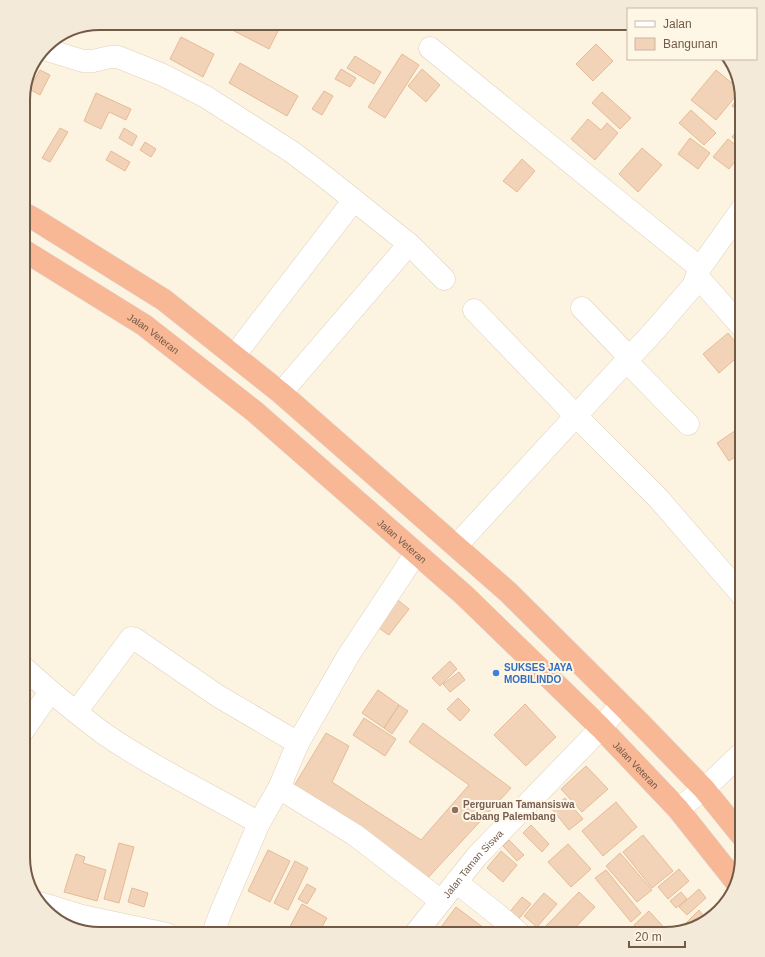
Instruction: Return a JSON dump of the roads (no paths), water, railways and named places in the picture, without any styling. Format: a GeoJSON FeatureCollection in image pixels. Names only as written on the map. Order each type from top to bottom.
{"type":"FeatureCollection","features":[{"type":"Feature","properties":{"kind":"highway"},"geometry":{"type":"LineString","coordinates":[[30,217],[164,300],[281,393],[508,592],[622,704],[704,789],[735,827]]}},
{"type":"Feature","properties":{"kind":"highway","name":"Jalan Veteran"},"geometry":{"type":"LineString","coordinates":[[30,254],[144,325],[254,411],[464,595],[601,728],[678,809],[732,877]]}},
{"type":"Feature","properties":{"kind":"street"},"geometry":{"type":"LineString","coordinates":[[430,48],[698,272],[735,318]]}},
{"type":"Feature","properties":{"kind":"street"},"geometry":{"type":"LineString","coordinates":[[51,51],[83,61],[118,57],[164,75],[206,97],[292,152],[325,177],[409,244],[444,279]]}},
{"type":"Feature","properties":{"kind":"street"},"geometry":{"type":"LineString","coordinates":[[234,356],[354,200]]}},
{"type":"Feature","properties":{"kind":"street"},"geometry":{"type":"LineString","coordinates":[[456,546],[693,286],[698,272],[735,219]]}},
{"type":"Feature","properties":{"kind":"street"},"geometry":{"type":"LineString","coordinates":[[281,393],[409,244]]}},
{"type":"Feature","properties":{"kind":"street"},"geometry":{"type":"LineString","coordinates":[[582,308],[688,424]]}},
{"type":"Feature","properties":{"kind":"street"},"geometry":{"type":"LineString","coordinates":[[474,310],[576,416],[658,498],[735,587]]}},
{"type":"Feature","properties":{"kind":"street"},"geometry":{"type":"LineString","coordinates":[[215,927],[259,823],[279,788],[298,743],[348,656],[416,553]]}},
{"type":"Feature","properties":{"kind":"street"},"geometry":{"type":"LineString","coordinates":[[76,712],[131,638],[218,696],[298,743]]}},
{"type":"Feature","properties":{"kind":"street"},"geometry":{"type":"LineString","coordinates":[[30,673],[50,692],[103,733],[142,758],[259,823]]}},
{"type":"Feature","properties":{"kind":"street"},"geometry":{"type":"LineString","coordinates":[[30,721],[50,692]]}},
{"type":"Feature","properties":{"kind":"street","name":"Jalan Taman Siswa"},"geometry":{"type":"LineString","coordinates":[[421,927],[477,856],[601,728],[622,704]]}},
{"type":"Feature","properties":{"kind":"street"},"geometry":{"type":"LineString","coordinates":[[678,809],[704,789],[735,760]]}},
{"type":"Feature","properties":{"kind":"street"},"geometry":{"type":"LineString","coordinates":[[279,788],[355,835],[441,901]]}},
{"type":"Feature","properties":{"kind":"street"},"geometry":{"type":"LineString","coordinates":[[456,882],[512,927]]}},
{"type":"Feature","properties":{"kind":"street"},"geometry":{"type":"LineString","coordinates":[[50,906],[82,916],[134,927]]}},
{"type":"Feature","properties":{"kind":"place","name":"SUKSES JAYA MOBILINDO"},"geometry":{"type":"Point","coordinates":[496,673]}},
{"type":"Feature","properties":{"kind":"place","name":"Perguruan Tamansiswa Cabang Palembang"},"geometry":{"type":"Point","coordinates":[455,810]}}]}
